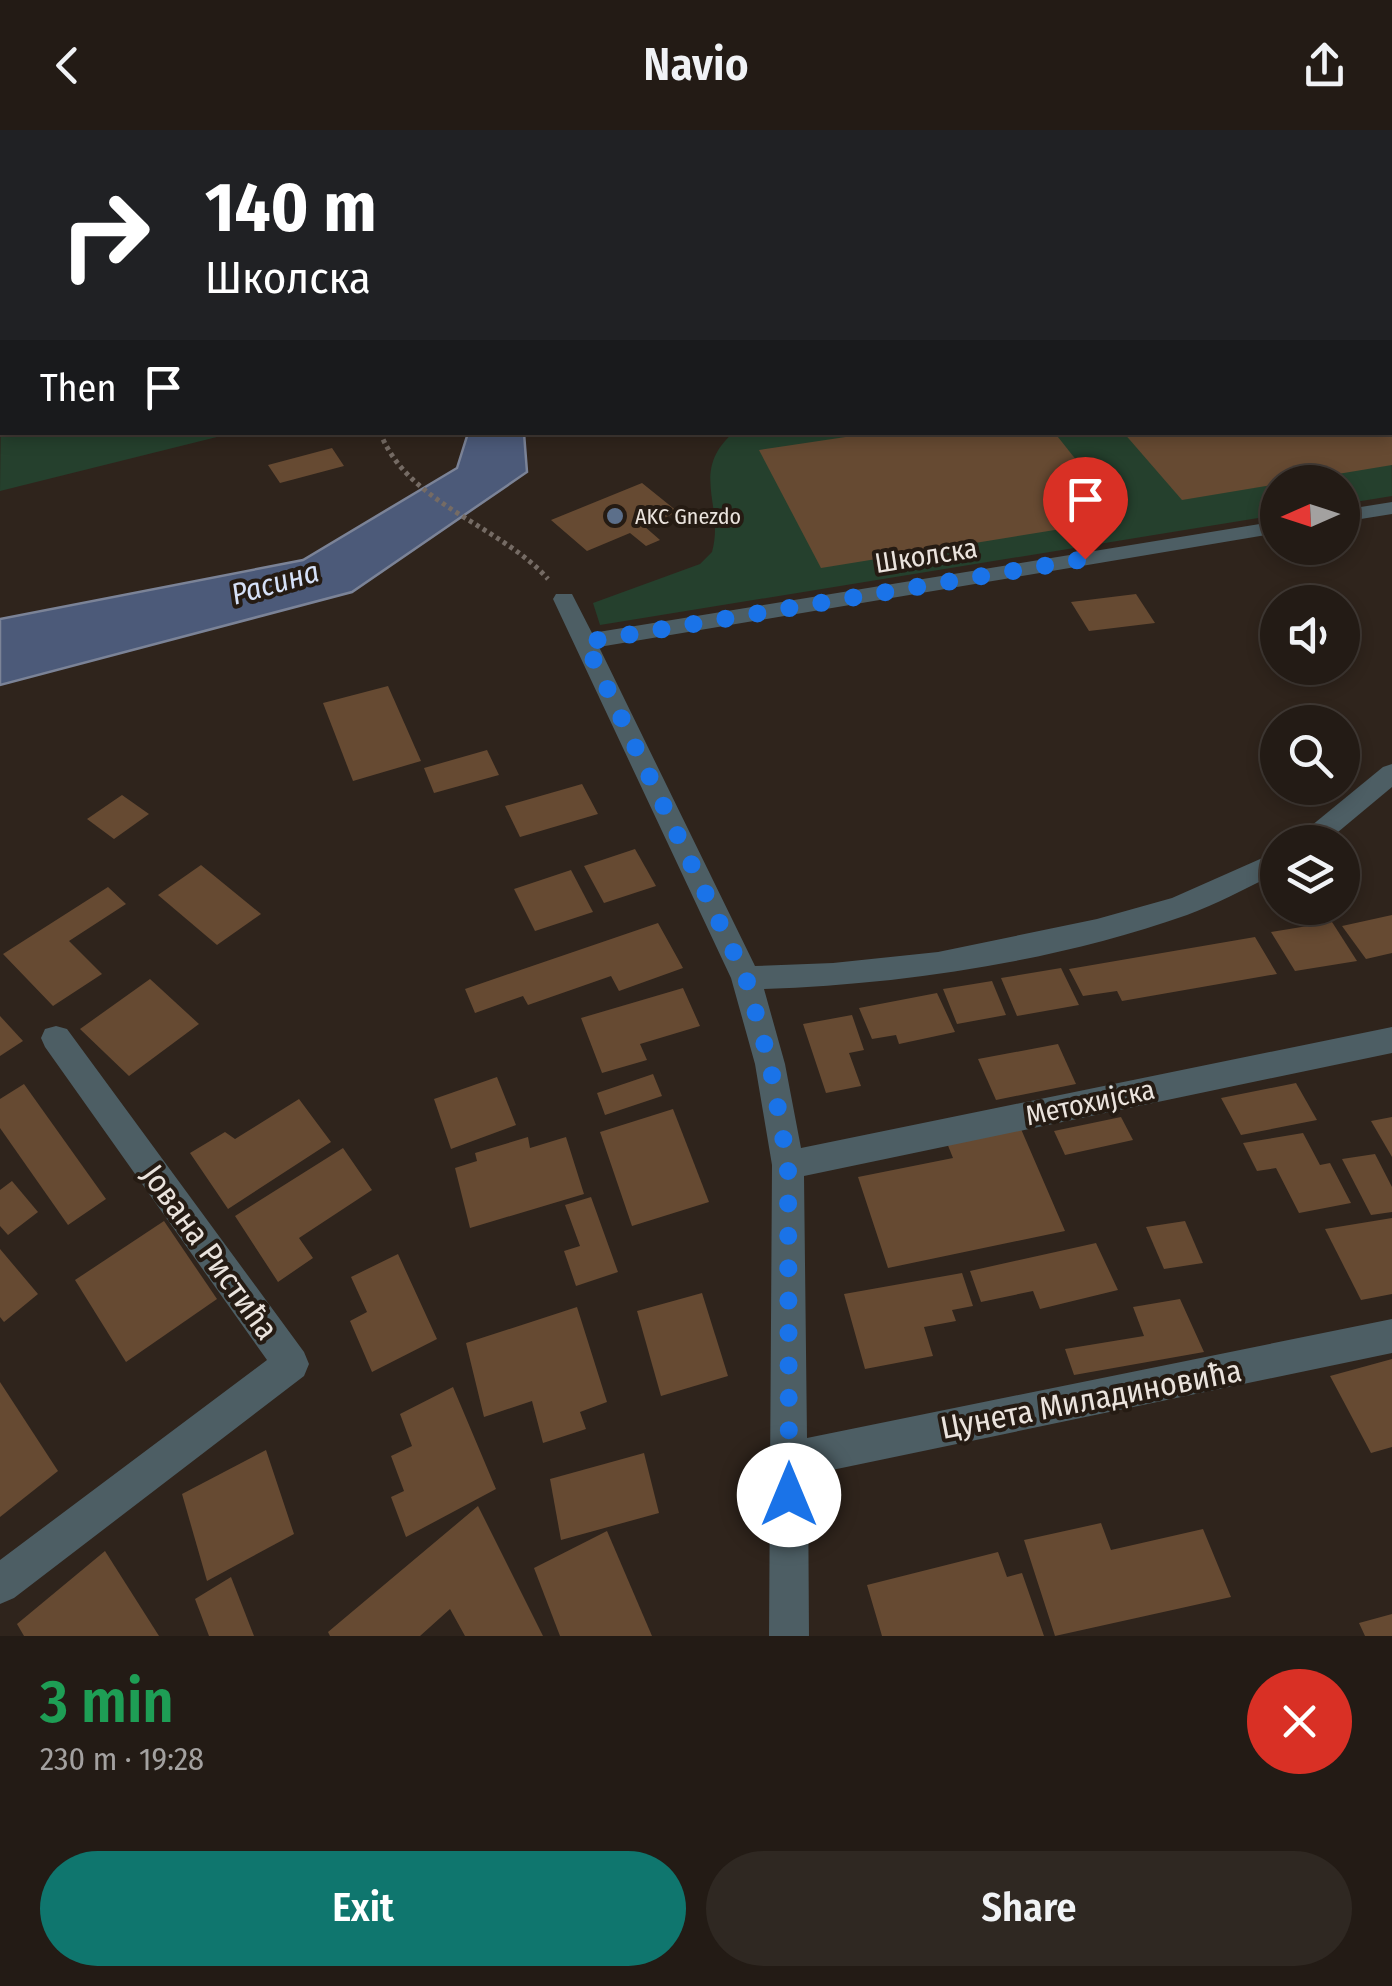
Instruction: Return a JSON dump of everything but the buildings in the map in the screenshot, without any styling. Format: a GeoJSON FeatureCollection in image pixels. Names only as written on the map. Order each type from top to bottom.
{"type":"FeatureCollection","features":[{"type":"Feature","properties":{"kind":"street"},"geometry":{"type":"LineString","coordinates":[[1360,513],[1392,508]]}},
{"type":"Feature","properties":{"kind":"street","name":"Школска"},"geometry":{"type":"LineString","coordinates":[[585,642],[1260,530]]}},
{"type":"Feature","properties":{"kind":"street"},"geometry":{"type":"LineString","coordinates":[[564,600],[746,978],[770,1064],[788,1165],[789,1636]]}},
{"type":"Feature","properties":{"kind":"street"},"geometry":{"type":"LineString","coordinates":[[1329,825],[1392,773]]}},
{"type":"Feature","properties":{"kind":"street"},"geometry":{"type":"LineString","coordinates":[[746,978],[834,975],[938,963],[1098,930],[1180,906],[1260,869]]}},
{"type":"Feature","properties":{"kind":"street","name":"Јована Ристића"},"geometry":{"type":"LineString","coordinates":[[0,1584],[291,1364],[56,1038]]}},
{"type":"Feature","properties":{"kind":"street","name":"Метохијска"},"geometry":{"type":"LineString","coordinates":[[788,1165],[1392,1040]]}},
{"type":"Feature","properties":{"kind":"street","name":"Цунета Миладиновића"},"geometry":{"type":"LineString","coordinates":[[789,1460],[1392,1336]]}},
{"type":"Feature","properties":{"kind":"path"},"geometry":{"type":"LineString","coordinates":[[380,435],[398,468],[532,560],[564,600]]}},
{"type":"Feature","properties":{"kind":"green space"},"geometry":{"type":"Polygon","coordinates":[[[1,435],[225,435],[0,491],[1,435]]]}},
{"type":"Feature","properties":{"kind":"green space"},"geometry":{"type":"Polygon","coordinates":[[[731,435],[1391,435],[1392,496],[1360,501],[1360,465],[1260,465],[1260,518],[600,625],[593,603],[700,564],[712,552],[713,462],[731,435]]]}},
{"type":"Feature","properties":{"kind":"water","name":"Расина"},"geometry":{"type":"Polygon","coordinates":[[[467,435],[524,435],[527,472],[352,592],[0,685],[0,619],[303,560],[457,468],[467,435]]]}},
{"type":"Feature","properties":{"kind":"place","name":"AKC Gnezdo"},"geometry":{"type":"Point","coordinates":[615,516]}},
{"type":"Feature","properties":{"kind":"route"},"geometry":{"type":"LineString","coordinates":[[789,1495],[788,1165],[770,1064],[746,978],[585,642],[1085,559]]}}]}
